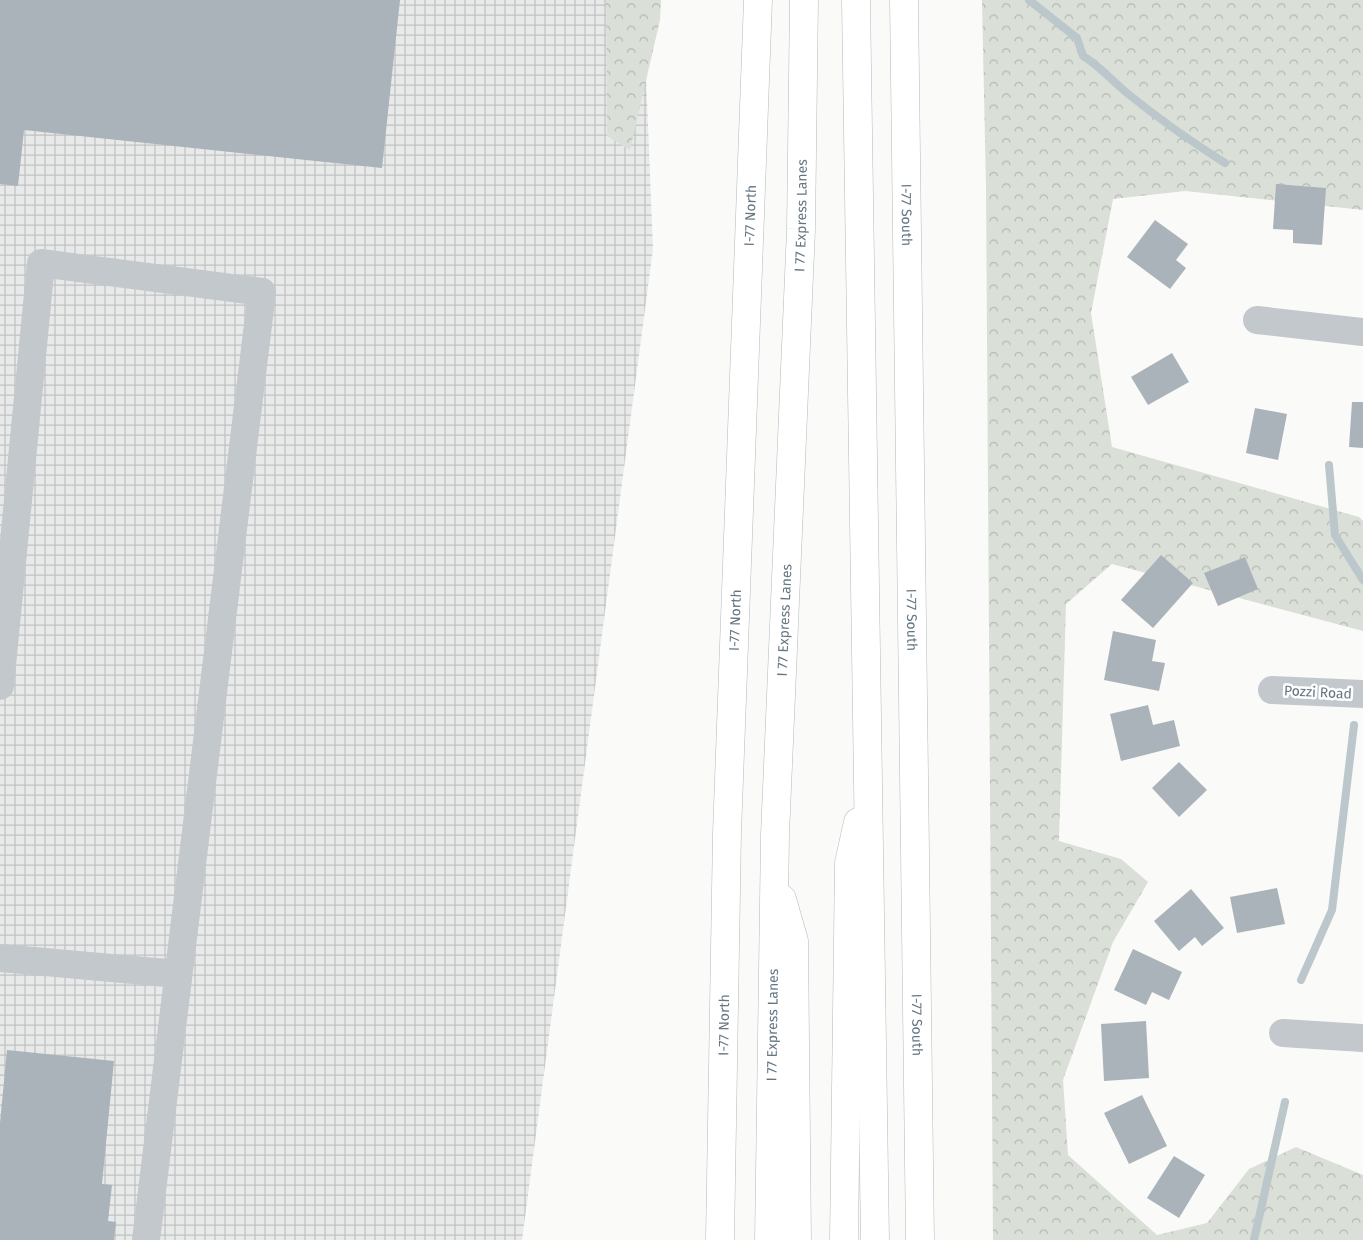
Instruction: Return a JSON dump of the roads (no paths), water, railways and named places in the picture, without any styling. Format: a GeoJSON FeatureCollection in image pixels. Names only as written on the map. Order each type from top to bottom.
{"type":"FeatureCollection","features":[{"type":"Feature","properties":{"kind":"highway","name":"I-77 North"},"geometry":{"type":"LineString","coordinates":[[720,1240],[727,833],[758,0]]}},
{"type":"Feature","properties":{"kind":"highway","name":"I 77 Express Lanes"},"geometry":{"type":"LineString","coordinates":[[769,1240],[774,869],[783,604],[801,229],[804,0]]}},
{"type":"Feature","properties":{"kind":"highway"},"geometry":{"type":"LineString","coordinates":[[856,0],[875,1240]]}},
{"type":"Feature","properties":{"kind":"highway","name":"I-77 South"},"geometry":{"type":"LineString","coordinates":[[904,0],[920,1240]]}},
{"type":"Feature","properties":{"kind":"highway"},"geometry":{"type":"LineString","coordinates":[[844,1240],[849,863],[868,782]]}},
{"type":"Feature","properties":{"kind":"highway"},"geometry":{"type":"LineString","coordinates":[[774,869],[794,941],[797,1240]]}},
{"type":"Feature","properties":{"kind":"street"},"geometry":{"type":"LineString","coordinates":[[0,686],[41,263],[262,292],[146,1240]]}},
{"type":"Feature","properties":{"kind":"street"},"geometry":{"type":"LineString","coordinates":[[1257,320],[1363,332]]}},
{"type":"Feature","properties":{"kind":"street","name":"Pozzi Road"},"geometry":{"type":"LineString","coordinates":[[1272,690],[1363,694]]}},
{"type":"Feature","properties":{"kind":"street"},"geometry":{"type":"LineString","coordinates":[[0,958],[178,974]]}},
{"type":"Feature","properties":{"kind":"street"},"geometry":{"type":"LineString","coordinates":[[1283,1033],[1363,1038]]}},
{"type":"Feature","properties":{"kind":"waterway"},"geometry":{"type":"LineString","coordinates":[[1029,0],[1077,38],[1083,56],[1095,64],[1127,93],[1175,130],[1225,163]]}},
{"type":"Feature","properties":{"kind":"waterway"},"geometry":{"type":"LineString","coordinates":[[1329,465],[1335,535],[1363,580]]}},
{"type":"Feature","properties":{"kind":"waterway"},"geometry":{"type":"LineString","coordinates":[[1301,980],[1332,910],[1354,725]]}},
{"type":"Feature","properties":{"kind":"waterway"},"geometry":{"type":"LineString","coordinates":[[1254,1240],[1285,1102]]}}]}
